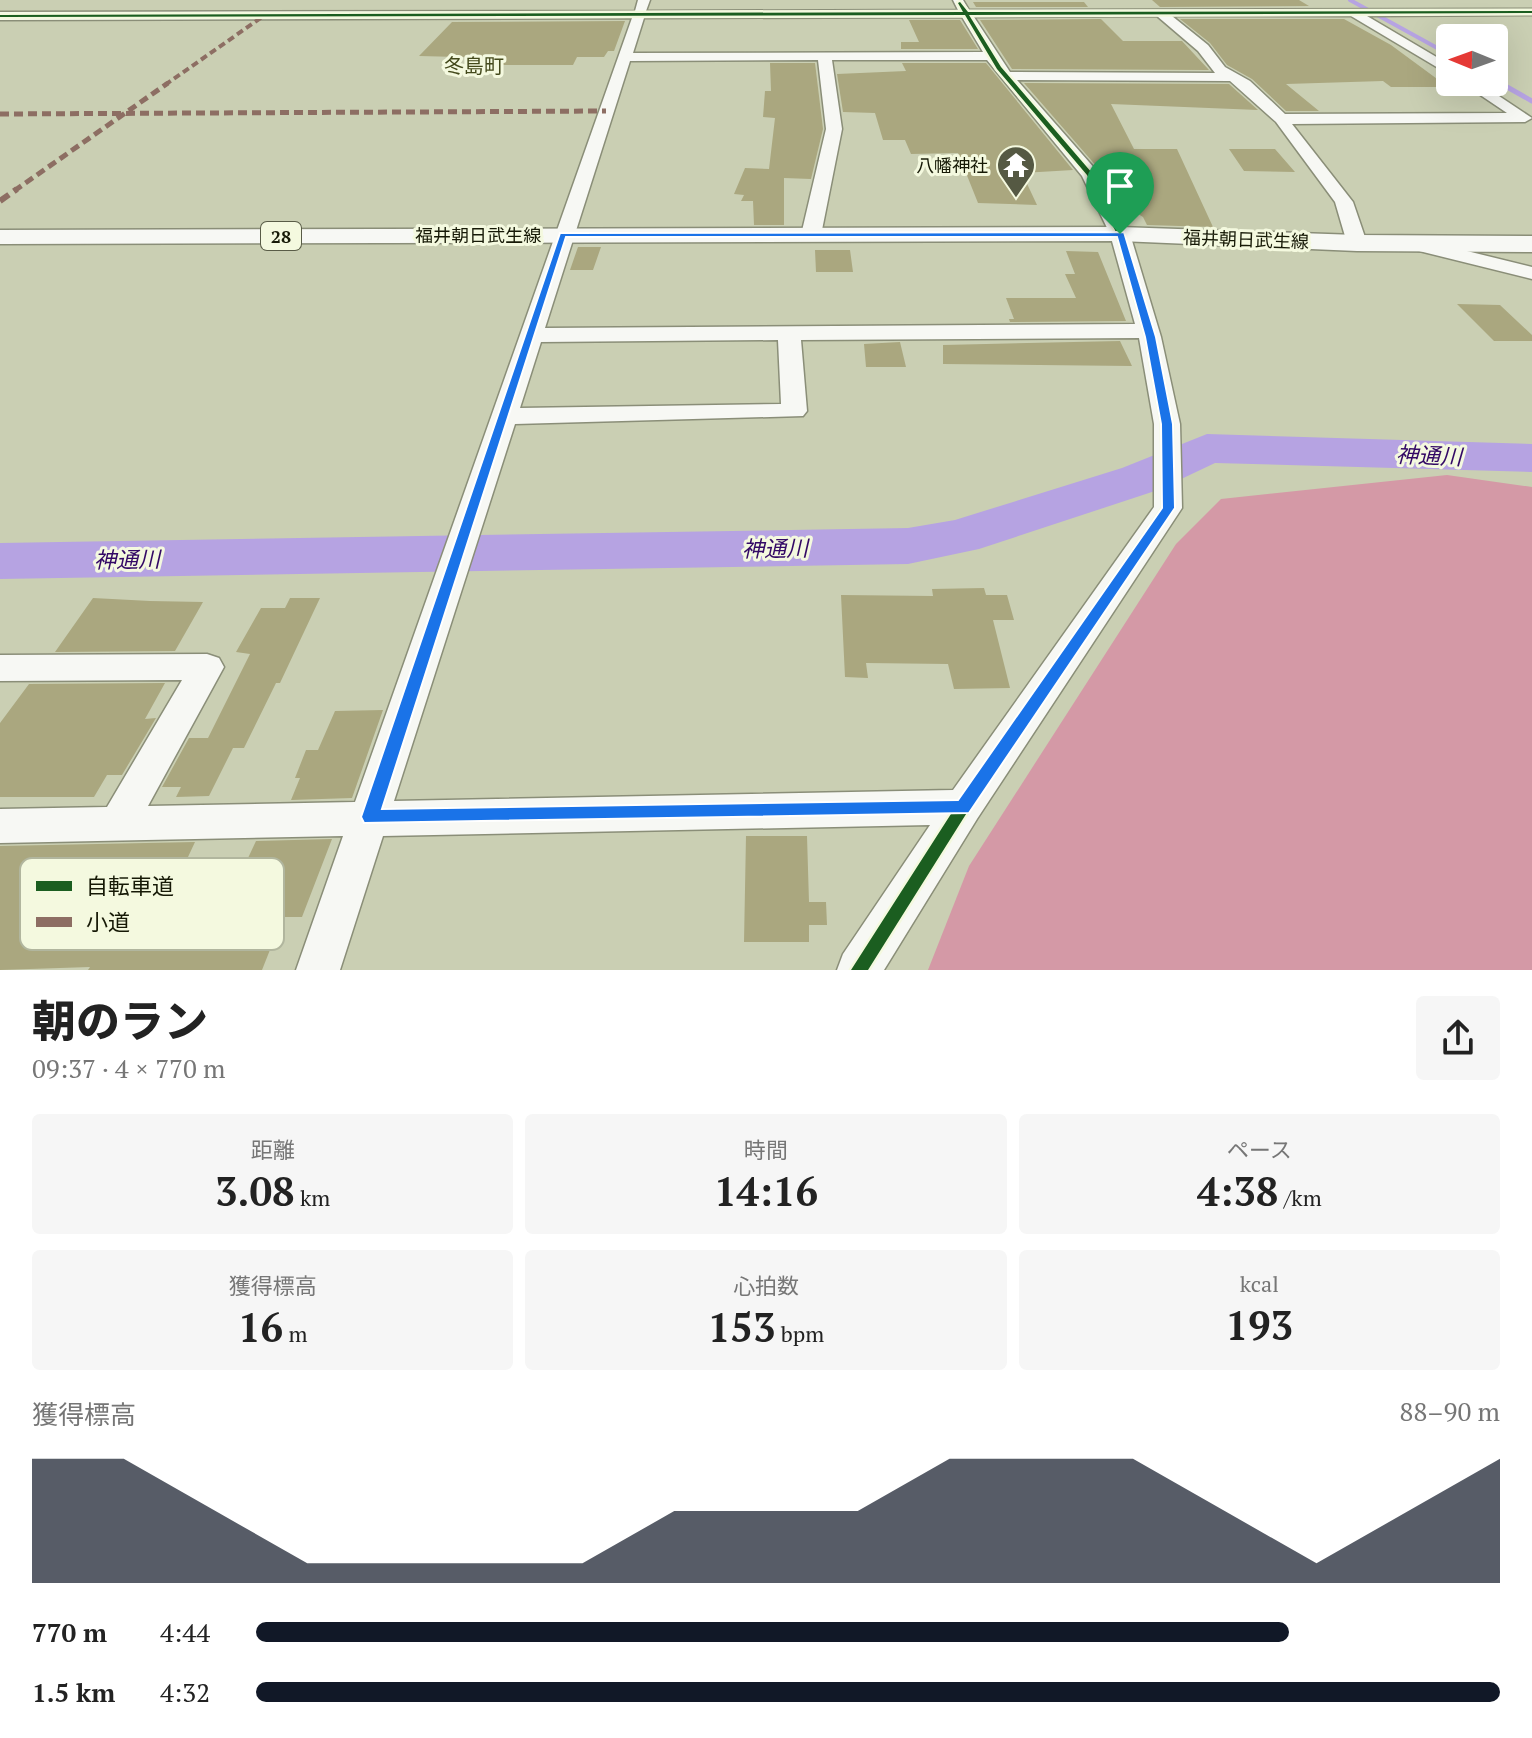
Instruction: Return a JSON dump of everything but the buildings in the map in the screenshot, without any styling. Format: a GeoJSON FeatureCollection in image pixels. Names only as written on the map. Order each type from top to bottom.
{"type":"FeatureCollection","features":[{"type":"Feature","properties":{"kind":"main road","name":"福井朝日武生線"},"geometry":{"type":"LineString","coordinates":[[0,237],[1120,234],[1357,243],[1532,244]]}},
{"type":"Feature","properties":{"kind":"street"},"geometry":{"type":"LineString","coordinates":[[0,5],[12,0]]}},
{"type":"Feature","properties":{"kind":"street"},"geometry":{"type":"LineString","coordinates":[[265,15],[287,0]]}},
{"type":"Feature","properties":{"kind":"street"},"geometry":{"type":"LineString","coordinates":[[859,970],[963,807],[1168,508],[1167,424],[1148,331],[1120,234],[1090,174],[1034,112],[990,56],[958,0]]}},
{"type":"Feature","properties":{"kind":"street"},"geometry":{"type":"LineString","coordinates":[[1332,0],[1436,62]]}},
{"type":"Feature","properties":{"kind":"street"},"geometry":{"type":"LineString","coordinates":[[1442,0],[1466,12]]}},
{"type":"Feature","properties":{"kind":"street"},"geometry":{"type":"LineString","coordinates":[[1500,0],[1529,12]]}},
{"type":"Feature","properties":{"kind":"street"},"geometry":{"type":"LineString","coordinates":[[318,970],[642,7]]}},
{"type":"Feature","properties":{"kind":"street"},"geometry":{"type":"LineString","coordinates":[[0,16],[265,15],[642,7],[965,13],[1529,12]]}},
{"type":"Feature","properties":{"kind":"street"},"geometry":{"type":"LineString","coordinates":[[1160,13],[1203,48],[1229,77]]}},
{"type":"Feature","properties":{"kind":"street"},"geometry":{"type":"LineString","coordinates":[[625,57],[990,56]]}},
{"type":"Feature","properties":{"kind":"street"},"geometry":{"type":"LineString","coordinates":[[811,235],[834,129],[825,81],[825,57]]}},
{"type":"Feature","properties":{"kind":"street"},"geometry":{"type":"LineString","coordinates":[[1008,76],[1229,77],[1245,84],[1281,119],[1344,202],[1357,243]]}},
{"type":"Feature","properties":{"kind":"street"},"geometry":{"type":"LineString","coordinates":[[1490,96],[1528,121]]}},
{"type":"Feature","properties":{"kind":"street"},"geometry":{"type":"LineString","coordinates":[[1281,119],[1528,121]]}},
{"type":"Feature","properties":{"kind":"street"},"geometry":{"type":"LineString","coordinates":[[1414,244],[1532,273]]}},
{"type":"Feature","properties":{"kind":"street"},"geometry":{"type":"LineString","coordinates":[[531,335],[1148,331]]}},
{"type":"Feature","properties":{"kind":"street"},"geometry":{"type":"LineString","coordinates":[[505,416],[794,411],[789,333]]}},
{"type":"Feature","properties":{"kind":"street"},"geometry":{"type":"LineString","coordinates":[[0,668],[207,667],[117,825]]}},
{"type":"Feature","properties":{"kind":"street"},"geometry":{"type":"LineString","coordinates":[[0,826],[963,807]]}},
{"type":"Feature","properties":{"kind":"shaded area"},"geometry":{"type":"Polygon","coordinates":[[[1447,475],[1532,487],[1532,970],[928,970],[969,866],[1176,544],[1221,499],[1447,475]]]}},
{"type":"Feature","properties":{"kind":"waterway"},"geometry":{"type":"LineString","coordinates":[[1350,0],[1436,47]]}},
{"type":"Feature","properties":{"kind":"waterway"},"geometry":{"type":"LineString","coordinates":[[1508,88],[1532,101]]}},
{"type":"Feature","properties":{"kind":"waterway","name":"神通川"},"geometry":{"type":"LineString","coordinates":[[0,561],[908,546],[960,537],[1140,479],[1207,448],[1532,458]]}},
{"type":"Feature","properties":{"kind":"marked path"},"geometry":{"type":"LineString","coordinates":[[0,201],[262,17]]}},
{"type":"Feature","properties":{"kind":"marked path"},"geometry":{"type":"LineString","coordinates":[[0,114],[606,111]]}},
{"type":"Feature","properties":{"kind":"cycle path"},"geometry":{"type":"LineString","coordinates":[[859,970],[963,807],[1168,508],[1167,424],[1150,337],[1120,234],[1090,174],[999,68],[960,3]]}},
{"type":"Feature","properties":{"kind":"cycle path"},"geometry":{"type":"LineString","coordinates":[[0,16],[1532,12]]}},
{"type":"Feature","properties":{"kind":"place","name":"八幡神社"},"geometry":{"type":"Point","coordinates":[1016,199]}},
{"type":"Feature","properties":{"kind":"district","name":"冬島町"},"geometry":{"type":"Point","coordinates":[474,65]}},
{"type":"Feature","properties":{"kind":"route"},"geometry":{"type":"LineString","coordinates":[[1120,234],[1150,337],[1167,424],[1168,508],[963,807],[370,817],[469,528],[563,235],[1120,234]]}}]}
